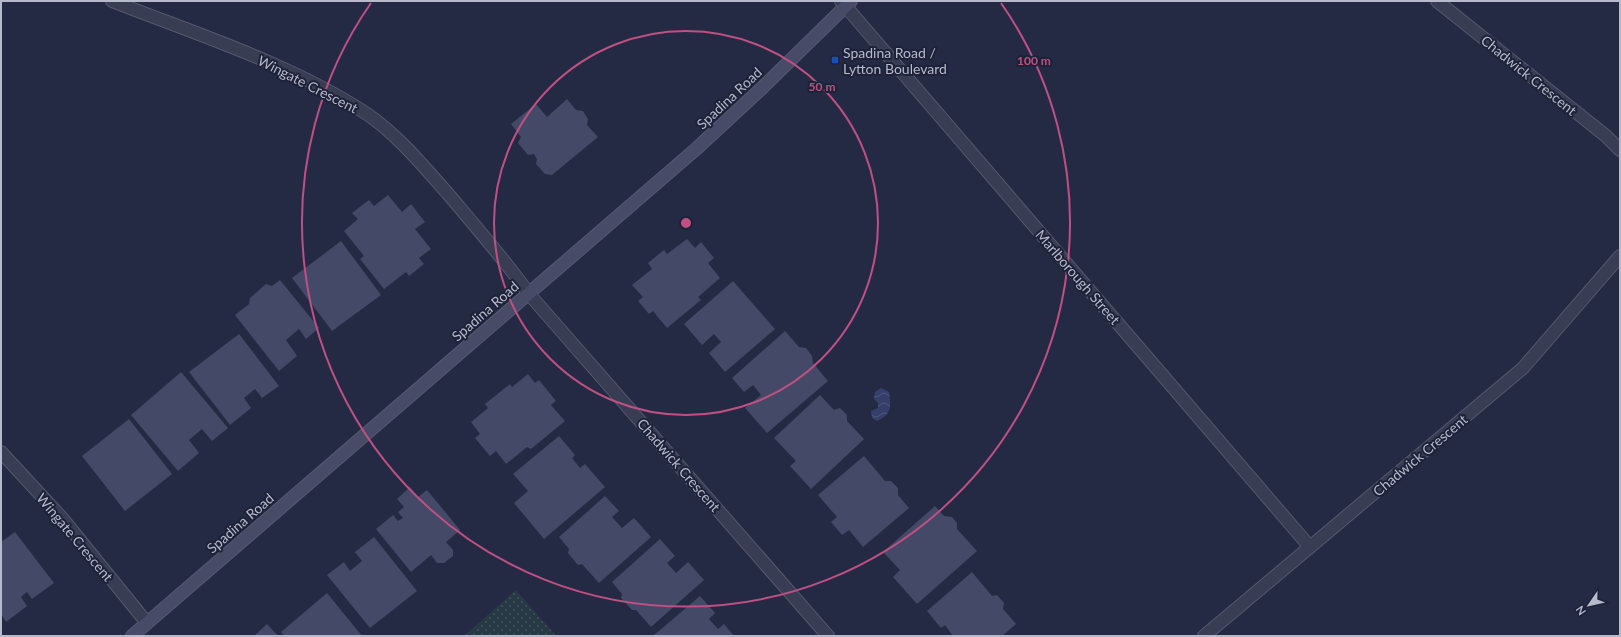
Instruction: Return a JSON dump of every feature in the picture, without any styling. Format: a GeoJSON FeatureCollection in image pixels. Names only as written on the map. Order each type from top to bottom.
{"type":"FeatureCollection","features":[{"type":"Feature","properties":{"kind":"street","name":"Wingate Crescent"},"geometry":{"type":"LineString","coordinates":[[112,1],[258,58],[323,89],[367,115],[405,145],[501,256],[529,294]]}},
{"type":"Feature","properties":{"kind":"street","name":"Chadwick Crescent"},"geometry":{"type":"LineString","coordinates":[[1437,1],[1606,136],[1620,150]]}},
{"type":"Feature","properties":{"kind":"street","name":"Spadina Road"},"geometry":{"type":"LineString","coordinates":[[132,636],[696,149],[762,88],[846,3]]}},
{"type":"Feature","properties":{"kind":"street","name":"Marlborough Street"},"geometry":{"type":"LineString","coordinates":[[846,3],[1310,547]]}},
{"type":"Feature","properties":{"kind":"street","name":"Chadwick Crescent"},"geometry":{"type":"LineString","coordinates":[[1204,636],[1523,368],[1620,256]]}},
{"type":"Feature","properties":{"kind":"street","name":"Chadwick Crescent"},"geometry":{"type":"LineString","coordinates":[[529,294],[828,636]]}},
{"type":"Feature","properties":{"kind":"street","name":"Wingate Crescent"},"geometry":{"type":"LineString","coordinates":[[1,452],[62,518],[147,623]]}},
{"type":"Feature","properties":{"kind":"shaded area"},"geometry":{"type":"Polygon","coordinates":[[[516,590],[556,636],[464,636],[516,590]]]}},
{"type":"Feature","properties":{"kind":"water"},"geometry":{"type":"Polygon","coordinates":[[[881,388],[889,392],[890,406],[888,413],[877,421],[872,418],[871,411],[878,408],[878,403],[874,399],[875,392],[881,388]]]}},
{"type":"Feature","properties":{"kind":"building"},"geometry":{"type":"Polygon","coordinates":[[[567,99],[576,110],[583,111],[588,119],[587,125],[598,137],[552,175],[545,174],[536,164],[537,159],[534,154],[528,155],[518,143],[521,137],[511,124],[536,104],[547,117],[567,99]]]}},
{"type":"Feature","properties":{"kind":"building"},"geometry":{"type":"Polygon","coordinates":[[[388,195],[402,212],[411,204],[425,222],[415,229],[431,249],[419,258],[424,264],[409,276],[406,272],[384,289],[360,259],[364,256],[344,231],[358,219],[352,213],[369,200],[374,206],[388,195]]]}},
{"type":"Feature","properties":{"kind":"building"},"geometry":{"type":"Polygon","coordinates":[[[687,239],[695,248],[701,242],[714,258],[708,263],[720,278],[698,297],[701,300],[667,328],[653,311],[649,314],[638,301],[643,297],[632,285],[652,269],[648,263],[664,250],[667,254],[687,239]]]}},
{"type":"Feature","properties":{"kind":"building"},"geometry":{"type":"Polygon","coordinates":[[[341,241],[381,295],[332,331],[292,278],[341,241]]]}},
{"type":"Feature","properties":{"kind":"building"},"geometry":{"type":"Polygon","coordinates":[[[280,280],[319,328],[306,339],[299,329],[286,340],[297,356],[279,371],[235,315],[249,304],[250,298],[266,284],[272,286],[280,280]]]}},
{"type":"Feature","properties":{"kind":"building"},"geometry":{"type":"Polygon","coordinates":[[[733,281],[775,329],[725,372],[709,353],[721,342],[714,334],[702,345],[684,324],[733,281]]]}},
{"type":"Feature","properties":{"kind":"building"},"geometry":{"type":"Polygon","coordinates":[[[785,331],[799,347],[806,348],[812,356],[813,363],[828,381],[767,433],[745,408],[761,395],[753,385],[744,392],[732,378],[785,331]]]}},
{"type":"Feature","properties":{"kind":"building"},"geometry":{"type":"Polygon","coordinates":[[[239,334],[279,386],[262,398],[255,389],[244,398],[251,408],[230,425],[189,372],[239,334]]]}},
{"type":"Feature","properties":{"kind":"building"},"geometry":{"type":"Polygon","coordinates":[[[181,372],[228,428],[212,441],[202,429],[189,440],[199,453],[178,471],[131,415],[181,372]]]}},
{"type":"Feature","properties":{"kind":"building"},"geometry":{"type":"Polygon","coordinates":[[[528,374],[535,383],[539,380],[556,401],[551,405],[565,421],[531,449],[527,447],[506,464],[496,451],[490,456],[475,438],[480,434],[471,422],[488,408],[485,404],[510,384],[512,387],[528,374]]]}},
{"type":"Feature","properties":{"kind":"building"},"geometry":{"type":"Polygon","coordinates":[[[820,395],[834,410],[840,408],[847,415],[847,421],[864,439],[811,489],[790,466],[796,461],[774,438],[820,395]]]}},
{"type":"Feature","properties":{"kind":"building"},"geometry":{"type":"Polygon","coordinates":[[[129,419],[172,474],[125,511],[82,456],[129,419]]]}},
{"type":"Feature","properties":{"kind":"building"},"geometry":{"type":"Polygon","coordinates":[[[559,436],[575,455],[572,458],[580,468],[585,464],[605,487],[544,539],[514,503],[528,491],[513,474],[559,436]]]}},
{"type":"Feature","properties":{"kind":"building"},"geometry":{"type":"Polygon","coordinates":[[[864,456],[885,481],[891,481],[898,488],[898,495],[909,508],[863,547],[849,530],[842,535],[831,522],[837,517],[818,495],[864,456]]]}},
{"type":"Feature","properties":{"kind":"building"},"geometry":{"type":"Polygon","coordinates":[[[410,487],[418,497],[427,490],[460,530],[446,542],[453,550],[453,556],[444,563],[437,563],[431,555],[411,572],[376,529],[393,515],[398,521],[403,518],[398,512],[404,507],[397,499],[410,487]]]}},
{"type":"Feature","properties":{"kind":"building"},"geometry":{"type":"Polygon","coordinates":[[[605,496],[619,511],[612,517],[622,528],[634,518],[651,537],[599,583],[582,564],[578,565],[568,553],[569,549],[559,537],[605,496]]]}},
{"type":"Feature","properties":{"kind":"building"},"geometry":{"type":"Polygon","coordinates":[[[935,506],[944,516],[952,517],[957,523],[957,529],[977,551],[917,604],[893,577],[900,570],[883,552],[935,506]]]}},
{"type":"Feature","properties":{"kind":"building"},"geometry":{"type":"Polygon","coordinates":[[[15,532],[54,583],[32,599],[27,592],[21,597],[27,606],[6,622],[1,614],[1,542],[15,532]]]}},
{"type":"Feature","properties":{"kind":"building"},"geometry":{"type":"Polygon","coordinates":[[[374,537],[417,591],[370,628],[327,575],[344,562],[350,571],[362,561],[355,552],[374,537]]]}},
{"type":"Feature","properties":{"kind":"building"},"geometry":{"type":"Polygon","coordinates":[[[660,539],[675,556],[667,563],[676,573],[688,562],[704,580],[651,627],[636,610],[632,610],[621,598],[622,594],[612,582],[660,539]]]}},
{"type":"Feature","properties":{"kind":"building"},"geometry":{"type":"Polygon","coordinates":[[[972,572],[992,596],[997,595],[1004,603],[1003,609],[1016,624],[1002,636],[953,636],[945,625],[941,628],[927,611],[972,572]]]}},
{"type":"Feature","properties":{"kind":"building"},"geometry":{"type":"Polygon","coordinates":[[[327,593],[362,636],[284,636],[281,632],[327,593]]]}},
{"type":"Feature","properties":{"kind":"building"},"geometry":{"type":"Polygon","coordinates":[[[700,596],[715,613],[709,619],[718,629],[724,624],[734,636],[653,636],[700,596]]]}},
{"type":"Feature","properties":{"kind":"building"},"geometry":{"type":"Polygon","coordinates":[[[267,624],[278,636],[254,636],[267,624]]]}},
{"type":"Feature","properties":{"kind":"place","name":"Spadina Road / Lytton Boulevard"},"geometry":{"type":"Point","coordinates":[835,60]}}]}
